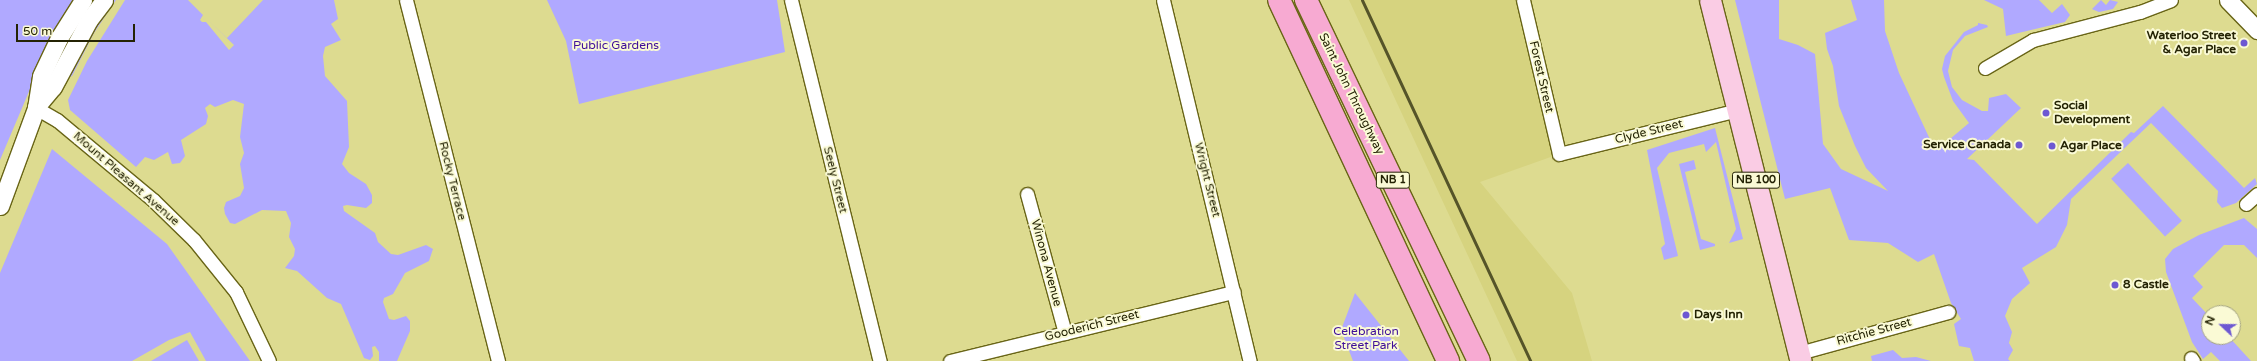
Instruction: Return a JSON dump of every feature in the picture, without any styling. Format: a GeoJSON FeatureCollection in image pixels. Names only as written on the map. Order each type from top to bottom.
{"type":"FeatureCollection","features":[{"type":"Feature","properties":{"kind":"highway","name":"Saint John Throughway"},"geometry":{"type":"LineString","coordinates":[[1279,0],[1448,361]]}},
{"type":"Feature","properties":{"kind":"highway","name":"Saint John Throughway"},"geometry":{"type":"LineString","coordinates":[[1306,0],[1479,361]]}},
{"type":"Feature","properties":{"kind":"main road","name":"NB 100"},"geometry":{"type":"LineString","coordinates":[[1710,0],[1800,357]]}},
{"type":"Feature","properties":{"kind":"street"},"geometry":{"type":"LineString","coordinates":[[0,206],[36,108],[41,76],[59,38],[82,0]]}},
{"type":"Feature","properties":{"kind":"street"},"geometry":{"type":"LineString","coordinates":[[36,108],[53,87],[89,20],[104,0]]}},
{"type":"Feature","properties":{"kind":"street","name":"Rocky Terrace"},"geometry":{"type":"LineString","coordinates":[[406,0],[498,361]]}},
{"type":"Feature","properties":{"kind":"street","name":"Seely Street"},"geometry":{"type":"LineString","coordinates":[[791,0],[880,361]]}},
{"type":"Feature","properties":{"kind":"street","name":"Wright Street"},"geometry":{"type":"LineString","coordinates":[[1163,0],[1250,361]]}},
{"type":"Feature","properties":{"kind":"street","name":"Forest Street"},"geometry":{"type":"LineString","coordinates":[[1523,0],[1559,154]]}},
{"type":"Feature","properties":{"kind":"street"},"geometry":{"type":"LineString","coordinates":[[1985,68],[2033,40],[2140,12],[2171,0]]}},
{"type":"Feature","properties":{"kind":"street"},"geometry":{"type":"LineString","coordinates":[[2228,0],[2257,30]]}},
{"type":"Feature","properties":{"kind":"street","name":"Mount Pleasant Avenue"},"geometry":{"type":"LineString","coordinates":[[36,108],[57,120],[153,200],[194,240],[236,292],[269,361]]}},
{"type":"Feature","properties":{"kind":"street","name":"Clyde Street"},"geometry":{"type":"LineString","coordinates":[[1559,154],[1738,110]]}},
{"type":"Feature","properties":{"kind":"street","name":"Winona Avenue"},"geometry":{"type":"LineString","coordinates":[[1027,194],[1065,333]]}},
{"type":"Feature","properties":{"kind":"street"},"geometry":{"type":"LineString","coordinates":[[2246,204],[2257,194]]}},
{"type":"Feature","properties":{"kind":"street","name":"Gooderich Street"},"geometry":{"type":"LineString","coordinates":[[950,361],[1234,292]]}},
{"type":"Feature","properties":{"kind":"street","name":"Ritchie Street"},"geometry":{"type":"LineString","coordinates":[[1800,357],[1948,312]]}},
{"type":"Feature","properties":{"kind":"shaded area"},"geometry":{"type":"Polygon","coordinates":[[[1349,0],[1523,0],[1559,154],[1480,182],[1572,293],[1592,361],[1517,361],[1349,0]]]}},
{"type":"Feature","properties":{"kind":"green space"},"geometry":{"type":"Polygon","coordinates":[[[0,0],[76,0],[44,56],[0,160],[0,0]]]}},
{"type":"Feature","properties":{"kind":"green space"},"geometry":{"type":"Polygon","coordinates":[[[108,0],[116,0],[94,33],[72,76],[65,78],[108,0]]]}},
{"type":"Feature","properties":{"kind":"green space"},"geometry":{"type":"Polygon","coordinates":[[[125,0],[188,0],[203,15],[200,20],[202,22],[206,22],[229,50],[234,45],[207,19],[227,38],[263,0],[334,0],[338,19],[331,24],[341,40],[325,47],[323,56],[325,76],[347,101],[349,147],[342,164],[349,173],[366,184],[372,195],[372,203],[366,208],[347,205],[343,206],[344,211],[375,233],[378,242],[391,254],[398,255],[426,245],[433,249],[429,261],[405,273],[393,294],[384,298],[383,302],[389,319],[394,320],[406,316],[410,321],[410,331],[397,361],[379,361],[379,352],[375,346],[372,347],[373,356],[370,360],[364,358],[341,304],[327,298],[297,271],[285,268],[294,256],[295,249],[289,237],[291,223],[286,211],[262,210],[235,224],[230,223],[225,214],[224,208],[226,202],[240,196],[244,188],[240,164],[244,153],[240,137],[244,104],[233,100],[215,107],[210,104],[205,108],[208,116],[206,124],[181,140],[185,156],[180,163],[172,164],[168,152],[154,160],[145,157],[136,167],[70,110],[68,100],[87,61],[125,0]]]}},
{"type":"Feature","properties":{"kind":"green space","name":"Public Gardens"},"geometry":{"type":"Polygon","coordinates":[[[547,0],[777,0],[785,52],[579,104],[566,41],[547,0]]]}},
{"type":"Feature","properties":{"kind":"green space"},"geometry":{"type":"Polygon","coordinates":[[[1735,0],[1779,0],[1779,39],[1798,45],[1815,54],[1823,144],[1841,169],[1888,191],[1866,168],[1855,146],[1839,106],[1833,66],[1827,49],[1825,33],[1857,20],[1851,0],[1884,0],[1885,31],[1899,73],[1934,148],[1944,144],[1969,123],[1953,101],[1944,77],[1942,69],[1945,56],[1964,32],[1978,25],[1978,23],[1987,25],[1988,27],[1965,36],[1953,50],[1948,71],[1952,87],[1962,100],[1982,111],[1988,111],[1989,98],[2006,94],[2021,108],[1967,159],[1974,160],[2037,224],[2131,132],[2134,133],[2163,106],[2244,188],[2255,178],[2257,184],[2236,203],[2222,208],[2217,202],[2218,191],[2151,123],[2071,199],[2067,225],[2056,247],[2022,268],[2030,283],[2012,299],[2005,316],[2012,332],[2009,343],[2013,350],[2008,359],[2010,361],[1974,361],[1970,348],[1959,346],[1954,324],[1961,319],[1951,303],[1934,254],[1918,262],[1888,243],[1849,240],[1830,188],[1785,199],[1735,0]]]}},
{"type":"Feature","properties":{"kind":"green space"},"geometry":{"type":"Polygon","coordinates":[[[1984,0],[2039,0],[2052,13],[2062,4],[2070,15],[2065,22],[2006,36],[2003,9],[1984,0]]]}},
{"type":"Feature","properties":{"kind":"green space"},"geometry":{"type":"Polygon","coordinates":[[[2101,0],[2106,5],[2110,0],[2118,2],[2113,9],[2099,12],[2092,9],[2101,0]]]}},
{"type":"Feature","properties":{"kind":"green space"},"geometry":{"type":"Polygon","coordinates":[[[1715,128],[1743,239],[1729,243],[1736,229],[1716,142],[1706,152],[1704,144],[1669,153],[1657,168],[1678,256],[1664,260],[1661,248],[1665,244],[1647,150],[1715,128]]]}},
{"type":"Feature","properties":{"kind":"green space"},"geometry":{"type":"Polygon","coordinates":[[[52,149],[167,244],[250,361],[206,361],[190,332],[169,340],[132,361],[0,361],[0,273],[52,149]]]}},
{"type":"Feature","properties":{"kind":"green space"},"geometry":{"type":"Polygon","coordinates":[[[1694,160],[1696,169],[1685,172],[1701,239],[1715,244],[1715,246],[1700,250],[1679,164],[1694,160]]]}},
{"type":"Feature","properties":{"kind":"green space"},"geometry":{"type":"Polygon","coordinates":[[[2128,163],[2182,221],[2165,236],[2111,179],[2128,163]]]}},
{"type":"Feature","properties":{"kind":"green space"},"geometry":{"type":"Polygon","coordinates":[[[2244,218],[2257,229],[2257,258],[2244,245],[2224,245],[2193,276],[2203,287],[2192,298],[2201,308],[2201,345],[2236,345],[2251,361],[2220,361],[2211,352],[2203,359],[2192,342],[2166,272],[2165,259],[2173,249],[2199,235],[2244,218]]]}},
{"type":"Feature","properties":{"kind":"green space","name":"Celebration Street Park"},"geometry":{"type":"Polygon","coordinates":[[[1355,293],[1409,361],[1353,361],[1341,330],[1355,293]]]}},
{"type":"Feature","properties":{"kind":"green space"},"geometry":{"type":"Polygon","coordinates":[[[187,340],[199,361],[151,361],[187,340]]]}},
{"type":"Feature","properties":{"kind":"green space"},"geometry":{"type":"Polygon","coordinates":[[[1893,350],[1902,358],[1916,357],[1931,361],[1872,361],[1871,356],[1893,350]]]}},
{"type":"Feature","properties":{"kind":"railway"},"geometry":{"type":"LineString","coordinates":[[1362,0],[1530,361]]}},
{"type":"Feature","properties":{"kind":"place","name":"Waterloo Street & Agar Place"},"geometry":{"type":"Point","coordinates":[2244,43]}},
{"type":"Feature","properties":{"kind":"place","name":"Social Development"},"geometry":{"type":"Point","coordinates":[2046,113]}},
{"type":"Feature","properties":{"kind":"place","name":"Service Canada"},"geometry":{"type":"Point","coordinates":[2019,145]}},
{"type":"Feature","properties":{"kind":"place","name":"Agar Place"},"geometry":{"type":"Point","coordinates":[2052,146]}},
{"type":"Feature","properties":{"kind":"place","name":"8 Castle"},"geometry":{"type":"Point","coordinates":[2115,285]}},
{"type":"Feature","properties":{"kind":"place","name":"Days Inn"},"geometry":{"type":"Point","coordinates":[1686,315]}}]}
